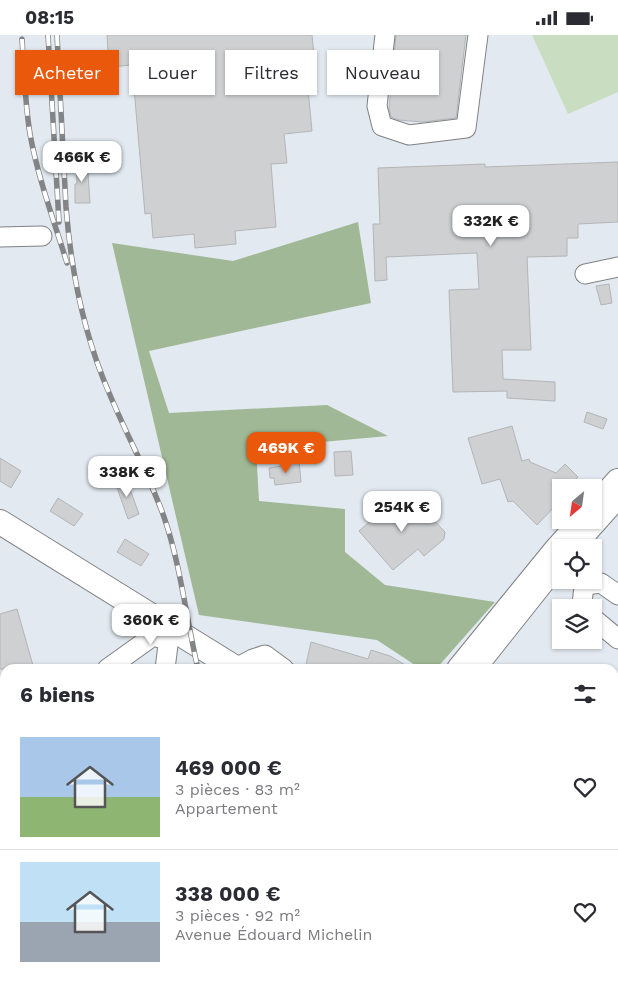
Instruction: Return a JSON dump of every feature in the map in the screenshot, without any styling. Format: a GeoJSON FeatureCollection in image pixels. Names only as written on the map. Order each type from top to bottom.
{"type":"FeatureCollection","features":[{"type":"Feature","properties":{"kind":"main road"},"geometry":{"type":"LineString","coordinates":[[602,499],[618,481]]}},
{"type":"Feature","properties":{"kind":"main road"},"geometry":{"type":"LineString","coordinates":[[0,521],[169,634],[229,664]]}},
{"type":"Feature","properties":{"kind":"main road"},"geometry":{"type":"LineString","coordinates":[[463,664],[575,529]]}},
{"type":"Feature","properties":{"kind":"street"},"geometry":{"type":"LineString","coordinates":[[385,35],[377,106],[382,126],[409,135],[466,128],[478,35]]}},
{"type":"Feature","properties":{"kind":"street"},"geometry":{"type":"LineString","coordinates":[[0,237],[42,235]]}},
{"type":"Feature","properties":{"kind":"street"},"geometry":{"type":"LineString","coordinates":[[585,274],[618,267]]}},
{"type":"Feature","properties":{"kind":"street"},"geometry":{"type":"LineString","coordinates":[[581,539],[618,498]]}},
{"type":"Feature","properties":{"kind":"street"},"geometry":{"type":"LineString","coordinates":[[480,664],[552,574]]}},
{"type":"Feature","properties":{"kind":"street"},"geometry":{"type":"LineString","coordinates":[[602,584],[618,595]]}},
{"type":"Feature","properties":{"kind":"street"},"geometry":{"type":"LineString","coordinates":[[602,626],[618,639]]}},
{"type":"Feature","properties":{"kind":"street"},"geometry":{"type":"LineString","coordinates":[[114,664],[153,636],[169,634],[166,664]]}},
{"type":"Feature","properties":{"kind":"street"},"geometry":{"type":"LineString","coordinates":[[244,664],[265,655],[277,664]]}},
{"type":"Feature","properties":{"kind":"shaded area"},"geometry":{"type":"Polygon","coordinates":[[[0,35],[618,35],[618,664],[0,664],[0,35]]]}},
{"type":"Feature","properties":{"kind":"green space"},"geometry":{"type":"Polygon","coordinates":[[[532,35],[618,35],[618,92],[568,114],[532,35]]]}},
{"type":"Feature","properties":{"kind":"green space"},"geometry":{"type":"Polygon","coordinates":[[[358,222],[371,303],[149,351],[169,413],[327,405],[388,436],[256,448],[259,501],[345,509],[345,552],[385,585],[495,602],[440,664],[413,664],[377,640],[199,615],[112,243],[233,261],[358,222]]]}},
{"type":"Feature","properties":{"kind":"building"},"geometry":{"type":"Polygon","coordinates":[[[107,35],[312,35],[313,50],[225,50],[225,95],[309,95],[312,131],[284,134],[287,163],[271,164],[276,227],[235,231],[236,244],[195,248],[194,234],[153,238],[151,213],[145,214],[135,95],[215,95],[215,50],[129,50],[129,65],[119,66],[119,50],[108,50],[107,35]]]}},
{"type":"Feature","properties":{"kind":"building"},"geometry":{"type":"Polygon","coordinates":[[[396,35],[466,35],[456,118],[422,122],[399,120],[391,117],[389,108],[390,95],[439,95],[439,50],[395,50],[396,35]]]}},
{"type":"Feature","properties":{"kind":"building"},"geometry":{"type":"Polygon","coordinates":[[[87,159],[90,203],[75,203],[75,184],[77,184],[76,160],[87,159]]]}},
{"type":"Feature","properties":{"kind":"building"},"geometry":{"type":"Polygon","coordinates":[[[618,162],[618,222],[578,224],[578,238],[567,238],[567,256],[527,257],[531,350],[502,350],[503,379],[555,382],[555,401],[507,398],[507,391],[453,392],[449,290],[479,289],[477,253],[386,257],[387,280],[375,281],[373,224],[380,224],[378,168],[485,164],[485,167],[618,162]]]}},
{"type":"Feature","properties":{"kind":"building"},"geometry":{"type":"Polygon","coordinates":[[[609,284],[612,303],[601,305],[596,286],[609,284]]]}},
{"type":"Feature","properties":{"kind":"building"},"geometry":{"type":"Polygon","coordinates":[[[587,412],[607,419],[603,429],[584,422],[587,412]]]}},
{"type":"Feature","properties":{"kind":"building"},"geometry":{"type":"Polygon","coordinates":[[[512,426],[522,461],[529,459],[530,462],[556,473],[565,464],[578,477],[576,479],[552,479],[552,509],[537,525],[513,501],[508,502],[500,479],[482,484],[468,438],[512,426]]]}},
{"type":"Feature","properties":{"kind":"building"},"geometry":{"type":"Polygon","coordinates":[[[351,451],[353,475],[335,476],[334,452],[351,451]]]}},
{"type":"Feature","properties":{"kind":"building"},"geometry":{"type":"Polygon","coordinates":[[[0,458],[21,471],[11,488],[0,481],[0,458]]]}},
{"type":"Feature","properties":{"kind":"building"},"geometry":{"type":"Polygon","coordinates":[[[299,461],[301,482],[275,485],[274,478],[270,478],[269,468],[288,465],[287,462],[299,461]]]}},
{"type":"Feature","properties":{"kind":"building"},"geometry":{"type":"Polygon","coordinates":[[[126,478],[139,514],[128,519],[115,482],[126,478]]]}},
{"type":"Feature","properties":{"kind":"building"},"geometry":{"type":"Polygon","coordinates":[[[399,496],[419,518],[426,512],[445,532],[444,539],[424,556],[418,549],[393,570],[359,531],[399,496]]]}},
{"type":"Feature","properties":{"kind":"building"},"geometry":{"type":"Polygon","coordinates":[[[58,498],[83,514],[74,526],[50,511],[58,498]]]}},
{"type":"Feature","properties":{"kind":"building"},"geometry":{"type":"Polygon","coordinates":[[[125,539],[149,554],[141,566],[117,552],[125,539]]]}},
{"type":"Feature","properties":{"kind":"building"},"geometry":{"type":"Polygon","coordinates":[[[17,609],[33,664],[0,664],[0,614],[17,609]]]}},
{"type":"Feature","properties":{"kind":"building"},"geometry":{"type":"Polygon","coordinates":[[[311,642],[368,659],[371,650],[390,656],[404,664],[306,664],[311,642]]]}},
{"type":"Feature","properties":{"kind":"railway"},"geometry":{"type":"LineString","coordinates":[[48,35],[59,222]]}},
{"type":"Feature","properties":{"kind":"railway"},"geometry":{"type":"LineString","coordinates":[[57,35],[68,231],[80,303],[101,373],[164,517],[179,573],[197,664]]}},
{"type":"Feature","properties":{"kind":"railway"},"geometry":{"type":"LineString","coordinates":[[22,39],[26,99],[33,150],[67,263]]}}]}
